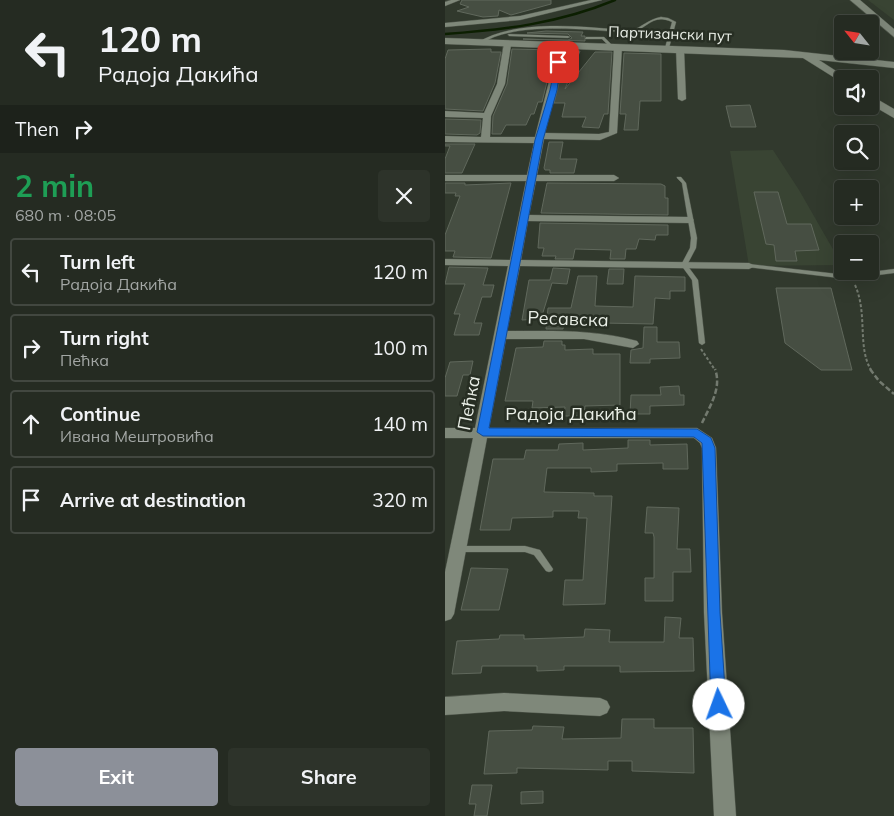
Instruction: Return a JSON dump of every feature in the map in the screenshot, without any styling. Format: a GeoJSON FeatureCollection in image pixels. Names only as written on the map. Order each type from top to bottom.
{"type":"FeatureCollection","features":[{"type":"Feature","properties":{"kind":"main road"},"geometry":{"type":"LineString","coordinates":[[855,0],[894,34]]}},
{"type":"Feature","properties":{"kind":"main road","name":"Партизански пут"},"geometry":{"type":"LineString","coordinates":[[445,41],[507,45],[565,42],[615,47],[799,54],[834,58]]}},
{"type":"Feature","properties":{"kind":"main road"},"geometry":{"type":"LineString","coordinates":[[799,54],[834,74]]}},
{"type":"Feature","properties":{"kind":"main road"},"geometry":{"type":"LineString","coordinates":[[829,71],[827,65],[834,58]]}},
{"type":"Feature","properties":{"kind":"main road","name":"Партизански пут"},"geometry":{"type":"LineString","coordinates":[[851,60],[894,65]]}},
{"type":"Feature","properties":{"kind":"main road"},"geometry":{"type":"LineString","coordinates":[[879,105],[894,114]]}},
{"type":"Feature","properties":{"kind":"street"},"geometry":{"type":"LineString","coordinates":[[445,4],[457,0]]}},
{"type":"Feature","properties":{"kind":"street"},"geometry":{"type":"LineString","coordinates":[[445,24],[520,18],[596,0]]}},
{"type":"Feature","properties":{"kind":"street"},"geometry":{"type":"LineString","coordinates":[[445,24],[452,17],[487,22]]}},
{"type":"Feature","properties":{"kind":"street","name":"Пећка"},"geometry":{"type":"LineString","coordinates":[[445,614],[483,432],[540,138],[565,42]]}},
{"type":"Feature","properties":{"kind":"street"},"geometry":{"type":"LineString","coordinates":[[485,140],[487,116],[501,84],[507,45]]}},
{"type":"Feature","properties":{"kind":"street"},"geometry":{"type":"LineString","coordinates":[[445,139],[485,140],[610,135],[613,133],[615,47]]}},
{"type":"Feature","properties":{"kind":"street"},"geometry":{"type":"LineString","coordinates":[[680,49],[682,99]]}},
{"type":"Feature","properties":{"kind":"street"},"geometry":{"type":"LineString","coordinates":[[445,114],[487,116]]}},
{"type":"Feature","properties":{"kind":"street"},"geometry":{"type":"LineString","coordinates":[[445,178],[614,178]]}},
{"type":"Feature","properties":{"kind":"street"},"geometry":{"type":"LineString","coordinates":[[524,218],[689,220]]}},
{"type":"Feature","properties":{"kind":"street"},"geometry":{"type":"LineString","coordinates":[[445,262],[749,266]]}},
{"type":"Feature","properties":{"kind":"street","name":"Ресавска"},"geometry":{"type":"LineString","coordinates":[[501,335],[591,335],[615,338],[633,344]]}},
{"type":"Feature","properties":{"kind":"street","name":"Радоја Дакића"},"geometry":{"type":"LineString","coordinates":[[445,433],[697,433]]}},
{"type":"Feature","properties":{"kind":"street"},"geometry":{"type":"LineString","coordinates":[[697,433],[707,441],[709,448],[713,613],[725,816]]}},
{"type":"Feature","properties":{"kind":"street"},"geometry":{"type":"LineString","coordinates":[[445,706],[504,702],[600,707]]}},
{"type":"Feature","properties":{"kind":"lane"},"geometry":{"type":"LineString","coordinates":[[479,43],[501,35],[533,28],[631,32],[637,31],[648,20],[663,18],[674,23],[667,48]]}},
{"type":"Feature","properties":{"kind":"lane"},"geometry":{"type":"LineString","coordinates":[[501,35],[565,42]]}},
{"type":"Feature","properties":{"kind":"lane"},"geometry":{"type":"LineString","coordinates":[[586,38],[603,38],[615,47]]}},
{"type":"Feature","properties":{"kind":"lane"},"geometry":{"type":"LineString","coordinates":[[679,178],[684,184],[689,220],[694,238],[693,248],[684,265],[695,280],[702,343]]}},
{"type":"Feature","properties":{"kind":"lane"},"geometry":{"type":"LineString","coordinates":[[749,266],[834,276]]}},
{"type":"Feature","properties":{"kind":"lane"},"geometry":{"type":"LineString","coordinates":[[879,273],[894,271]]}},
{"type":"Feature","properties":{"kind":"lane"},"geometry":{"type":"LineString","coordinates":[[458,549],[525,550],[537,552],[549,569]]}},
{"type":"Feature","properties":{"kind":"path"},"geometry":{"type":"LineString","coordinates":[[849,280],[860,297],[863,343],[870,368],[882,385],[894,394]]}},
{"type":"Feature","properties":{"kind":"path"},"geometry":{"type":"LineString","coordinates":[[697,433],[711,403],[718,379],[715,370],[701,351],[702,343]]}},
{"type":"Feature","properties":{"kind":"shaded area"},"geometry":{"type":"Polygon","coordinates":[[[868,0],[894,0],[894,20],[868,0]]]}},
{"type":"Feature","properties":{"kind":"shaded area"},"geometry":{"type":"Polygon","coordinates":[[[773,150],[799,190],[834,251],[834,265],[749,266],[730,151],[773,150]]]}},
{"type":"Feature","properties":{"kind":"building"},"geometry":{"type":"Polygon","coordinates":[[[462,0],[551,0],[551,4],[511,15],[499,10],[498,16],[483,17],[457,11],[469,7],[460,4],[462,0]]]}},
{"type":"Feature","properties":{"kind":"building"},"geometry":{"type":"Polygon","coordinates":[[[546,31],[583,32],[581,36],[585,36],[585,41],[523,39],[568,40],[572,38],[568,34],[527,33],[546,31]]]}},
{"type":"Feature","properties":{"kind":"building"},"geometry":{"type":"Polygon","coordinates":[[[491,49],[491,52],[501,52],[495,83],[483,111],[445,109],[445,59],[448,50],[491,49]]]}},
{"type":"Feature","properties":{"kind":"building"},"geometry":{"type":"Polygon","coordinates":[[[512,49],[555,50],[542,102],[538,102],[534,114],[531,114],[526,125],[506,125],[501,134],[492,134],[493,116],[507,84],[512,49]]]}},
{"type":"Feature","properties":{"kind":"building"},"geometry":{"type":"Polygon","coordinates":[[[567,51],[580,51],[565,89],[595,52],[612,52],[608,114],[604,114],[599,128],[582,127],[586,117],[562,117],[565,103],[554,103],[567,51]]]}},
{"type":"Feature","properties":{"kind":"building"},"geometry":{"type":"Polygon","coordinates":[[[624,53],[661,54],[661,101],[640,101],[638,130],[624,130],[626,114],[620,114],[624,53]]]}},
{"type":"Feature","properties":{"kind":"building"},"geometry":{"type":"Polygon","coordinates":[[[750,105],[756,127],[731,127],[726,106],[750,105]]]}},
{"type":"Feature","properties":{"kind":"building"},"geometry":{"type":"Polygon","coordinates":[[[445,119],[481,120],[480,133],[477,135],[445,134],[445,119]]]}},
{"type":"Feature","properties":{"kind":"building"},"geometry":{"type":"Polygon","coordinates":[[[549,142],[563,142],[560,159],[577,159],[574,173],[550,173],[550,170],[545,170],[549,142]]]}},
{"type":"Feature","properties":{"kind":"building"},"geometry":{"type":"Polygon","coordinates":[[[445,144],[475,144],[462,173],[445,173],[445,159],[450,146],[445,146],[445,144]]]}},
{"type":"Feature","properties":{"kind":"building"},"geometry":{"type":"Polygon","coordinates":[[[445,183],[465,183],[465,185],[511,183],[491,258],[453,257],[455,251],[445,251],[445,235],[460,196],[455,196],[456,193],[445,193],[445,183]]]}},
{"type":"Feature","properties":{"kind":"building"},"geometry":{"type":"Polygon","coordinates":[[[547,183],[661,184],[665,186],[665,198],[668,198],[668,215],[541,213],[547,183]]]}},
{"type":"Feature","properties":{"kind":"building"},"geometry":{"type":"Polygon","coordinates":[[[754,192],[778,192],[787,224],[811,224],[819,250],[795,251],[797,261],[776,261],[774,245],[766,244],[754,192]]]}},
{"type":"Feature","properties":{"kind":"building"},"geometry":{"type":"Polygon","coordinates":[[[540,223],[668,225],[668,235],[656,235],[655,240],[639,239],[636,249],[626,249],[625,259],[610,259],[611,250],[575,249],[573,259],[555,259],[556,256],[542,256],[544,248],[538,248],[540,223]]]}},
{"type":"Feature","properties":{"kind":"building"},"geometry":{"type":"Polygon","coordinates":[[[449,267],[488,268],[483,285],[494,285],[491,297],[482,297],[474,323],[482,323],[479,335],[454,335],[460,314],[454,314],[465,284],[445,284],[449,267]]]}},
{"type":"Feature","properties":{"kind":"building"},"geometry":{"type":"Polygon","coordinates":[[[553,268],[570,269],[567,284],[552,283],[541,319],[522,320],[529,280],[550,280],[553,268]]]}},
{"type":"Feature","properties":{"kind":"building"},"geometry":{"type":"Polygon","coordinates":[[[609,269],[624,269],[623,284],[607,284],[609,269]]]}},
{"type":"Feature","properties":{"kind":"building"},"geometry":{"type":"Polygon","coordinates":[[[578,276],[597,276],[595,306],[633,307],[635,276],[685,277],[685,291],[670,291],[670,299],[655,298],[653,324],[602,323],[603,320],[564,321],[563,329],[546,329],[548,308],[571,308],[578,276]]]}},
{"type":"Feature","properties":{"kind":"building"},"geometry":{"type":"Polygon","coordinates":[[[776,288],[831,288],[852,370],[821,370],[785,343],[776,288]]]}},
{"type":"Feature","properties":{"kind":"building"},"geometry":{"type":"Polygon","coordinates":[[[644,327],[657,327],[657,342],[679,342],[680,358],[650,359],[650,363],[630,363],[631,350],[643,348],[644,327]]]}},
{"type":"Feature","properties":{"kind":"building"},"geometry":{"type":"Polygon","coordinates":[[[544,341],[562,341],[562,345],[565,345],[565,350],[593,349],[593,354],[620,354],[620,405],[585,406],[584,416],[564,416],[565,407],[532,408],[533,401],[505,401],[516,348],[543,347],[544,341]]]}},
{"type":"Feature","properties":{"kind":"building"},"geometry":{"type":"Polygon","coordinates":[[[473,361],[470,375],[463,375],[457,396],[445,396],[445,378],[450,362],[473,361]]]}},
{"type":"Feature","properties":{"kind":"building"},"geometry":{"type":"Polygon","coordinates":[[[679,386],[680,395],[684,395],[684,405],[650,406],[650,414],[630,414],[631,395],[661,395],[660,387],[679,386]]]}},
{"type":"Feature","properties":{"kind":"building"},"geometry":{"type":"Polygon","coordinates":[[[628,440],[650,440],[650,445],[687,444],[688,469],[663,469],[663,463],[617,464],[617,471],[591,472],[591,468],[547,468],[544,492],[594,493],[594,496],[612,496],[605,604],[563,605],[565,580],[583,580],[587,518],[578,518],[579,511],[553,511],[553,517],[512,518],[510,530],[480,530],[493,459],[524,459],[526,450],[558,450],[559,444],[583,443],[583,450],[628,448],[628,440]]]}},
{"type":"Feature","properties":{"kind":"building"},"geometry":{"type":"Polygon","coordinates":[[[647,507],[679,508],[677,549],[690,549],[691,572],[673,572],[673,601],[645,601],[645,578],[654,578],[654,537],[653,533],[645,533],[647,507]]]}},
{"type":"Feature","properties":{"kind":"building"},"geometry":{"type":"Polygon","coordinates":[[[471,568],[508,569],[499,610],[461,610],[471,568]]]}},
{"type":"Feature","properties":{"kind":"building"},"geometry":{"type":"Polygon","coordinates":[[[665,617],[681,618],[679,638],[693,638],[694,671],[620,672],[620,666],[564,666],[564,670],[537,671],[537,666],[482,666],[481,673],[452,674],[457,641],[499,639],[500,635],[524,635],[524,639],[584,637],[585,629],[610,630],[609,642],[664,642],[665,617]]]}},
{"type":"Feature","properties":{"kind":"building"},"geometry":{"type":"Polygon","coordinates":[[[622,719],[654,719],[654,728],[693,728],[694,773],[632,771],[632,761],[608,761],[608,770],[517,768],[517,773],[484,774],[489,731],[532,730],[533,726],[564,727],[562,739],[621,738],[622,719]]]}},
{"type":"Feature","properties":{"kind":"building"},"geometry":{"type":"Polygon","coordinates":[[[472,785],[492,785],[487,816],[474,816],[476,804],[469,804],[472,785]]]}},
{"type":"Feature","properties":{"kind":"building"},"geometry":{"type":"Polygon","coordinates":[[[543,791],[543,803],[521,804],[521,792],[543,791]]]}},
{"type":"Feature","properties":{"kind":"waterway"},"geometry":{"type":"LineString","coordinates":[[445,34],[510,28],[553,20],[615,0]]}},
{"type":"Feature","properties":{"kind":"route"},"geometry":{"type":"LineString","coordinates":[[558,62],[553,90],[539,140],[483,432],[697,433],[707,441],[709,448],[713,613],[719,705]]}}]}
